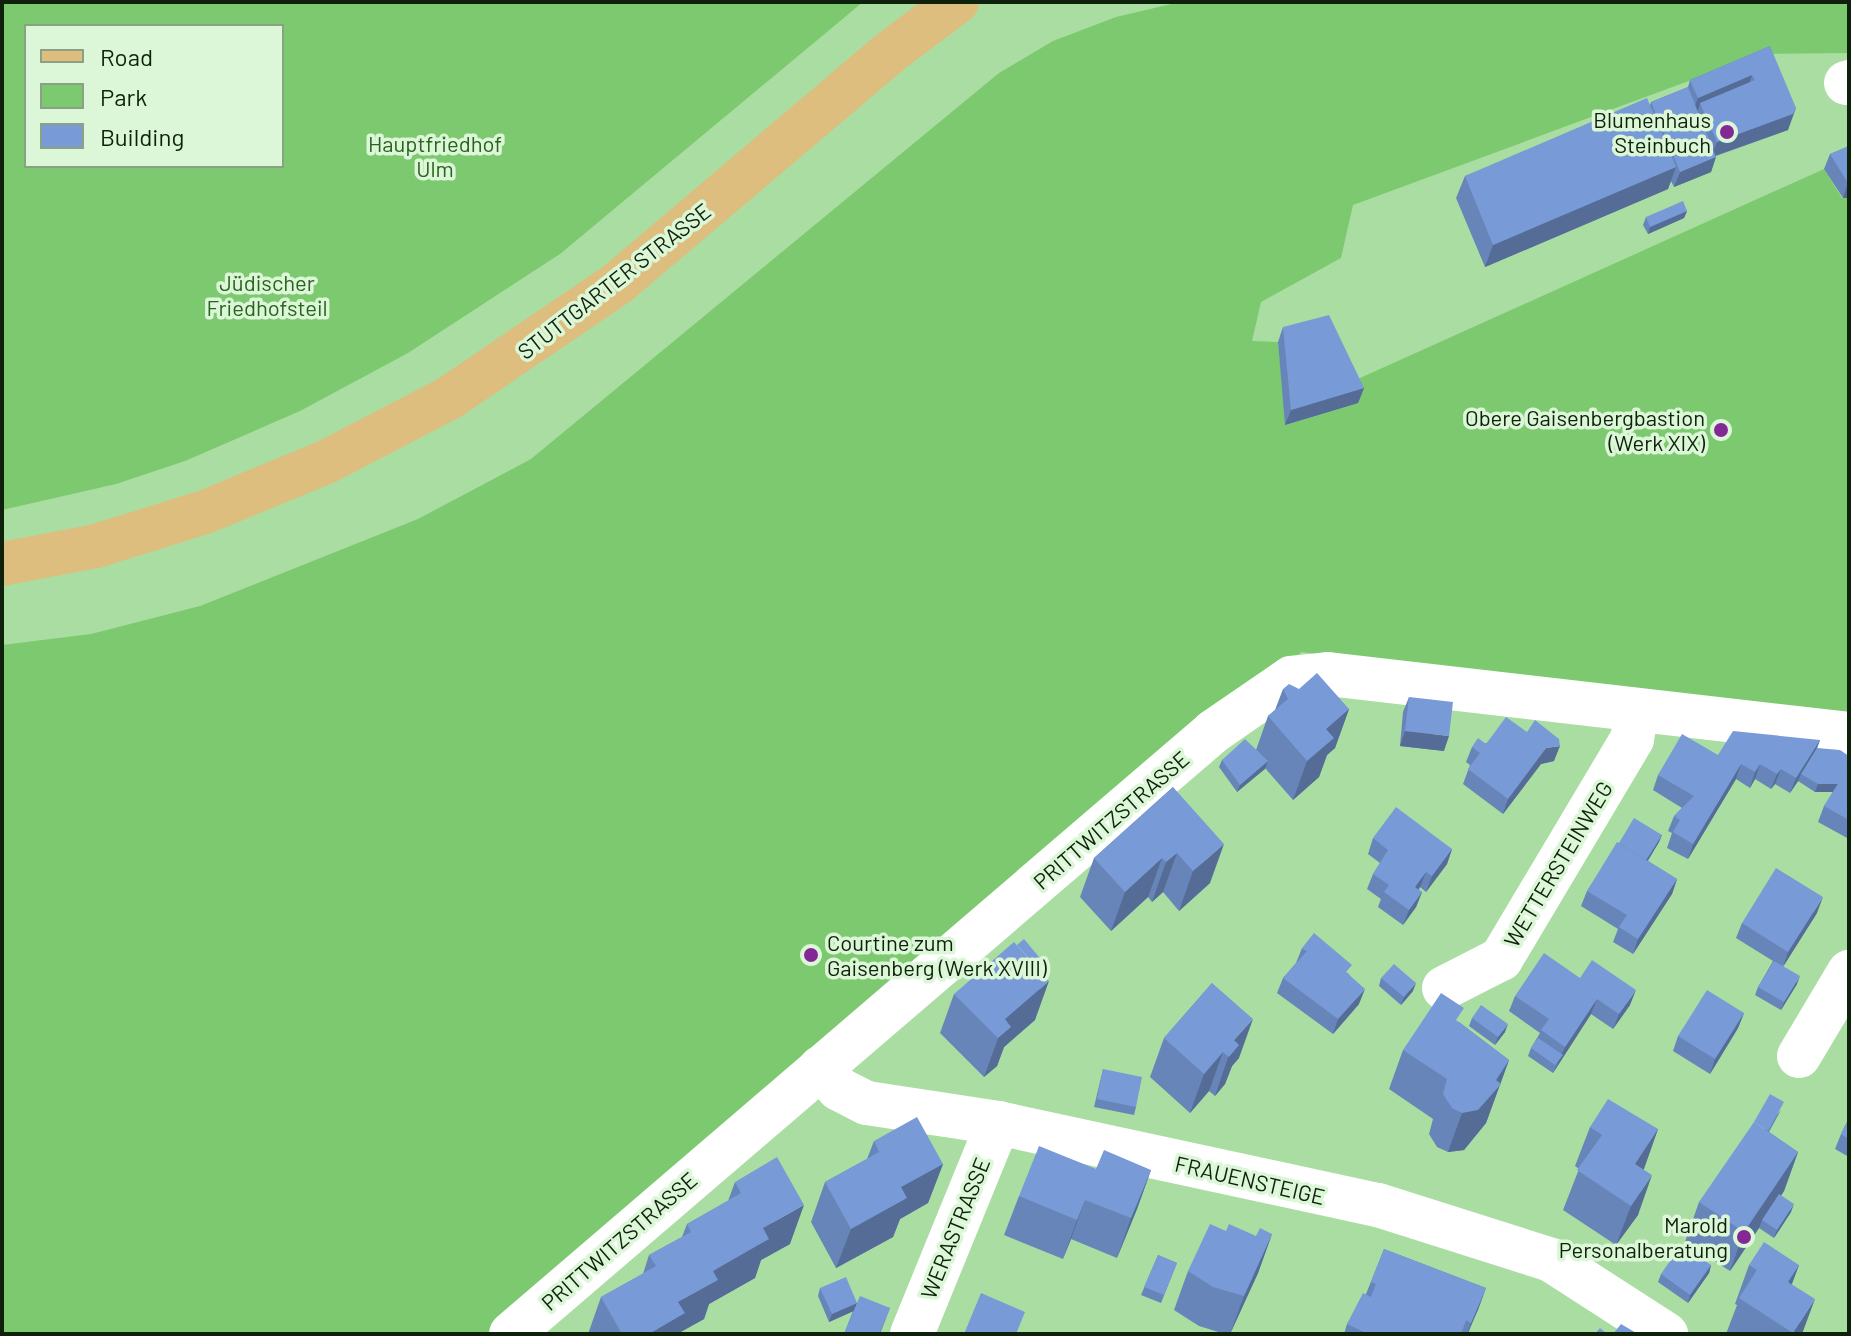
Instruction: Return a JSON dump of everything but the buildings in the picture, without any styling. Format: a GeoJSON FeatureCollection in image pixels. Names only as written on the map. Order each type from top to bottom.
{"type":"FeatureCollection","features":[{"type":"Feature","properties":{"kind":"main road","name":"STUTTGARTER STRASSE"},"geometry":{"type":"LineString","coordinates":[[2,564],[96,546],[205,512],[328,461],[449,398],[618,283],[889,53],[957,2]]}},
{"type":"Feature","properties":{"kind":"street","name":"PRITTWITZSTRASSE"},"geometry":{"type":"LineString","coordinates":[[511,1334],[1214,731],[1291,678],[1328,674],[1849,734]]}},
{"type":"Feature","properties":{"kind":"street","name":"WETTERSTEINWEG"},"geometry":{"type":"LineString","coordinates":[[1444,988],[1501,959],[1632,739],[1637,711]]}},
{"type":"Feature","properties":{"kind":"street"},"geometry":{"type":"LineString","coordinates":[[1799,1056],[1849,972]]}},
{"type":"Feature","properties":{"kind":"street","name":"FRAUENSTEIGE"},"geometry":{"type":"LineString","coordinates":[[820,1068],[839,1089],[867,1103],[998,1123],[1392,1209],[1551,1260],[1666,1334]]}},
{"type":"Feature","properties":{"kind":"street","name":"WERASTRASSE"},"geometry":{"type":"LineString","coordinates":[[912,1334],[998,1123]]}},
{"type":"Feature","properties":{"kind":"green space","name":"Hauptfriedhof Ulm"},"geometry":{"type":"Polygon","coordinates":[[[2,2],[863,2],[560,254],[408,353],[300,411],[185,461],[116,484],[2,510],[2,2]]]}},
{"type":"Feature","properties":{"kind":"green space"},"geometry":{"type":"Polygon","coordinates":[[[1180,2],[1849,2],[1849,53],[1762,54],[1353,205],[1341,258],[1261,302],[1252,341],[1278,342],[1286,425],[1357,403],[1349,383],[1824,169],[1842,198],[1849,198],[1847,734],[1302,652],[1212,717],[504,1334],[2,1334],[2,645],[91,634],[200,606],[418,519],[531,459],[999,73],[1053,41],[1116,17],[1180,2]]]}},
{"type":"Feature","properties":{"kind":"place","name":"Blumenhaus Steinbuch"},"geometry":{"type":"Point","coordinates":[1727,132]}},
{"type":"Feature","properties":{"kind":"place","name":"Obere Gaisenbergbastion (Werk XIX)"},"geometry":{"type":"Point","coordinates":[1721,430]}},
{"type":"Feature","properties":{"kind":"place","name":"Courtine zum Gaisenberg (Werk XVIII)"},"geometry":{"type":"Point","coordinates":[811,955]}},
{"type":"Feature","properties":{"kind":"place","name":"Marold Personalberatung"},"geometry":{"type":"Point","coordinates":[1744,1237]}},
{"type":"Feature","properties":{"kind":"park label","name":"Jüdischer Friedhofsteil"},"geometry":{"type":"Point","coordinates":[267,294]}}]}
